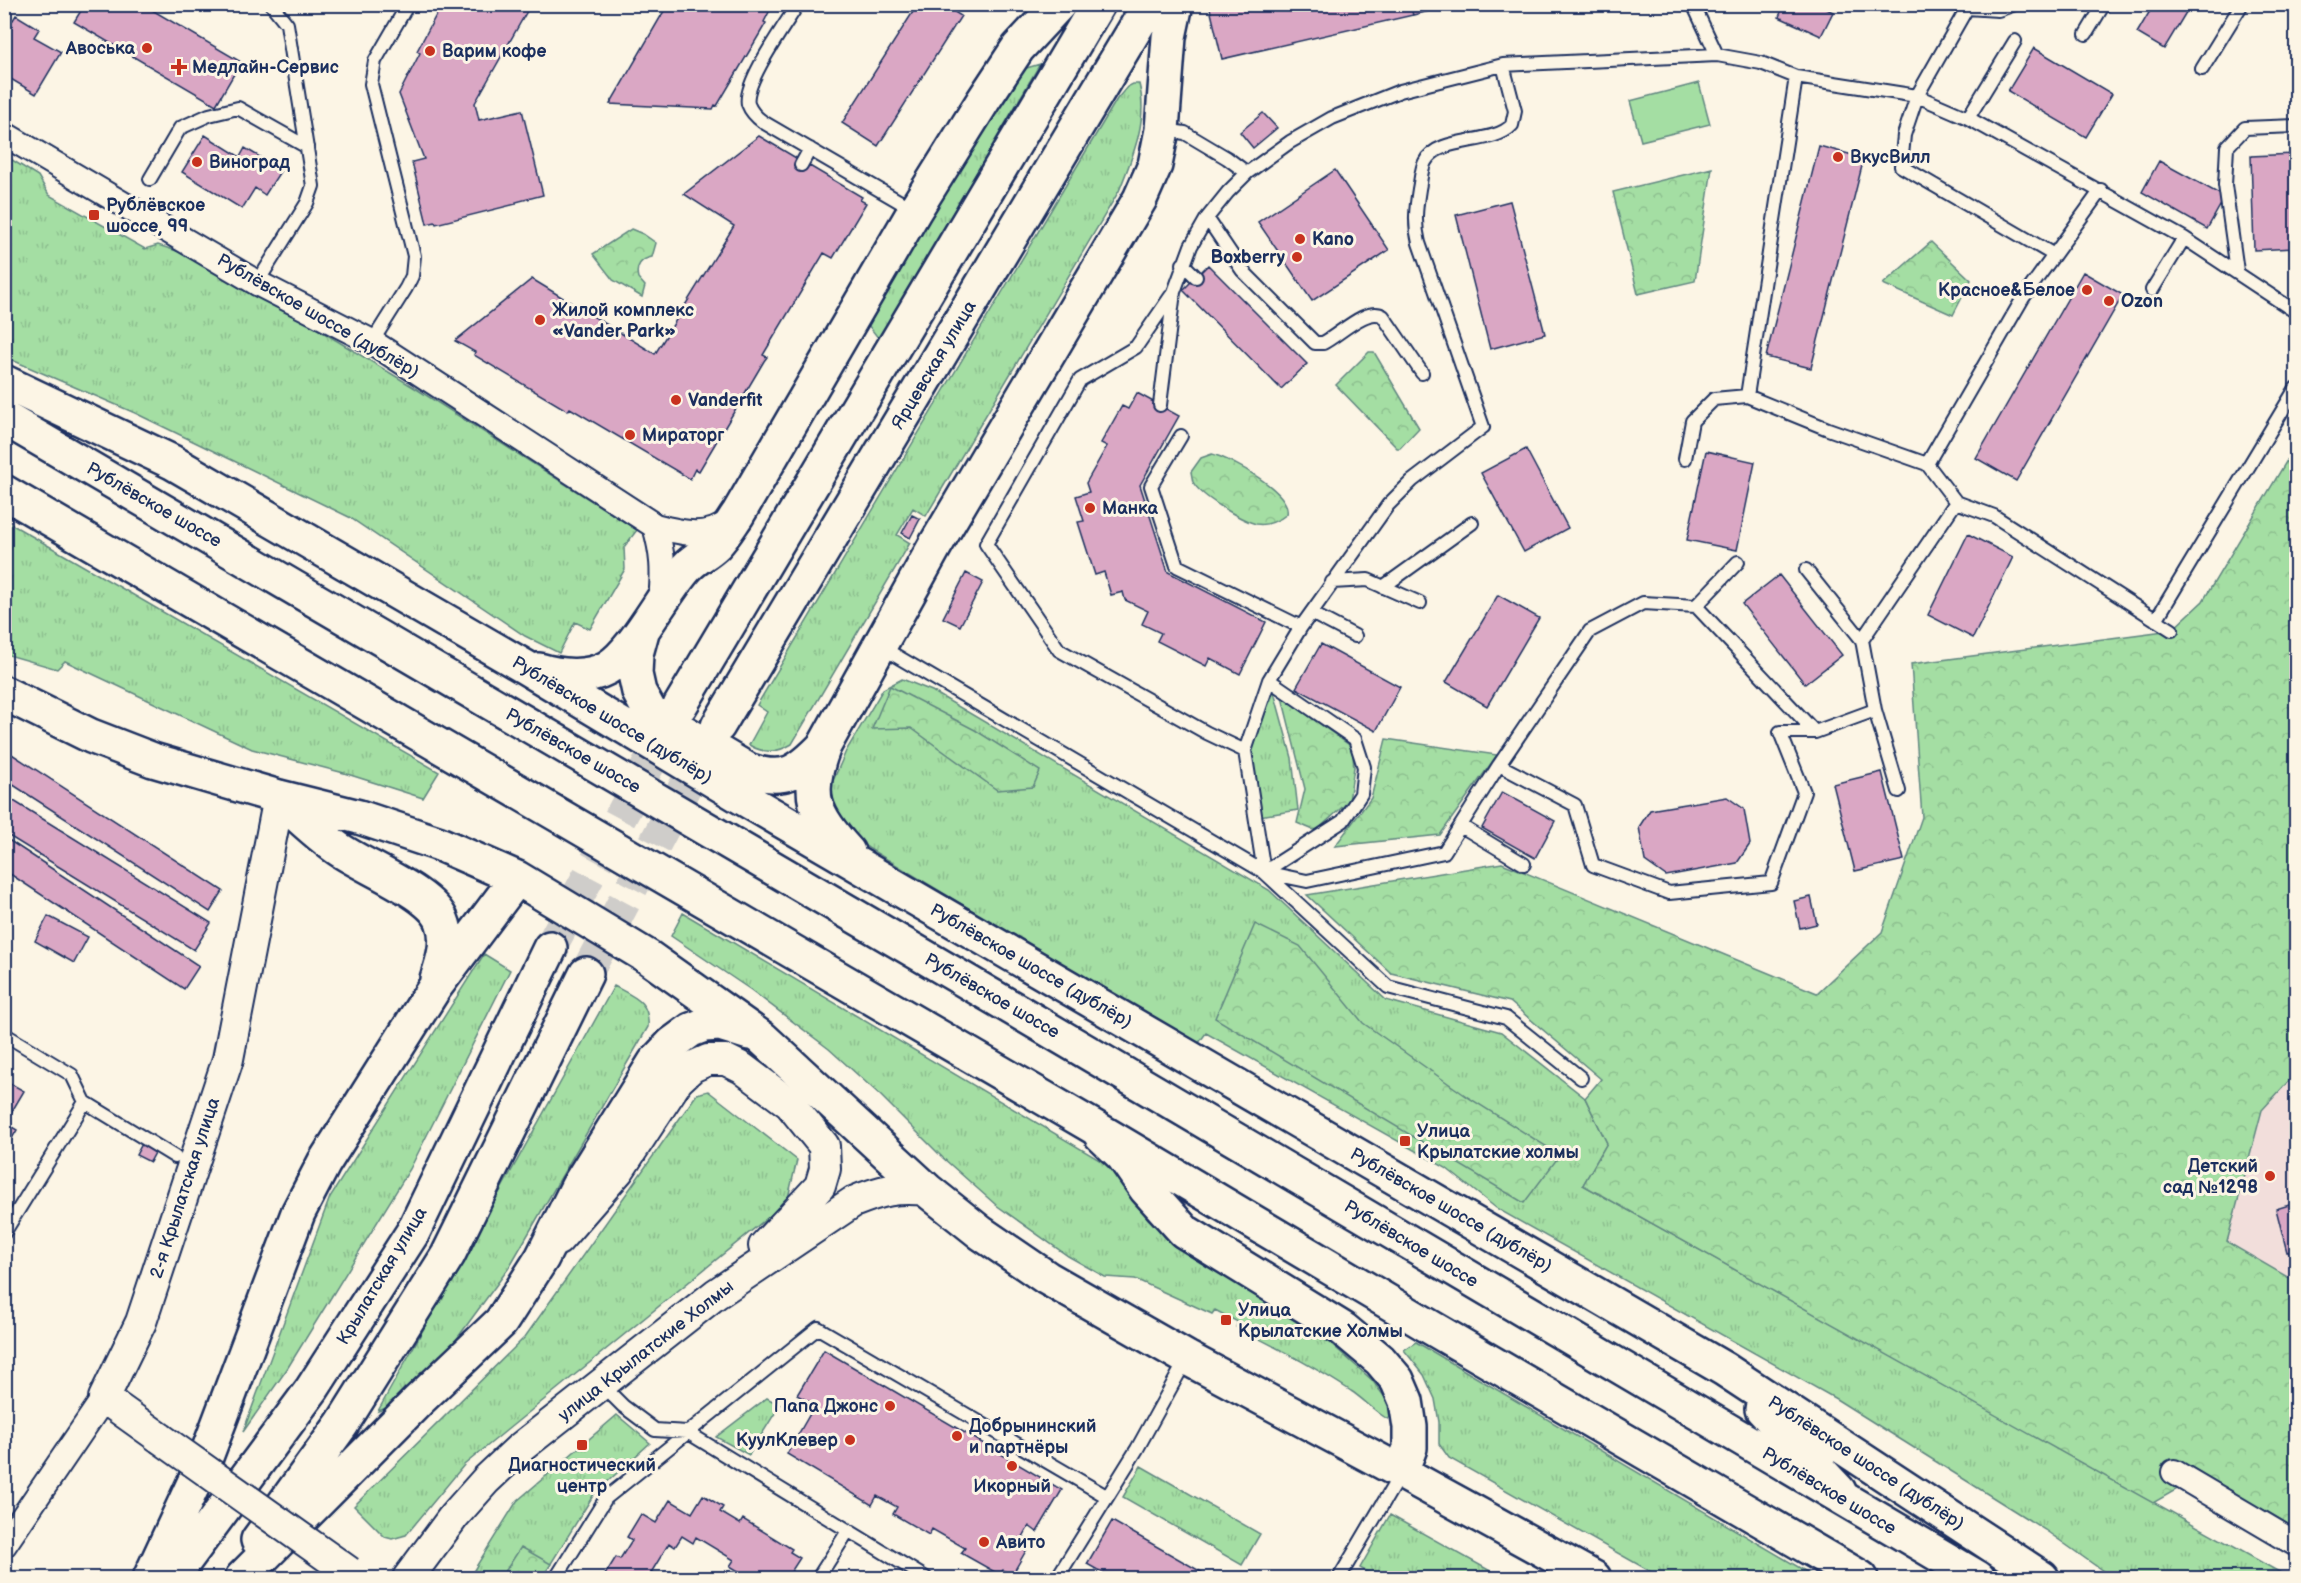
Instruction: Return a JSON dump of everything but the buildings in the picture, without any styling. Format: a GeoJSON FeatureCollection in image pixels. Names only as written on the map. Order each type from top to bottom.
{"type":"FeatureCollection","features":[{"type":"Feature","properties":{"kind":"main road"},"geometry":{"type":"LineString","coordinates":[[525,667],[558,675],[581,675],[606,669],[619,658],[643,629],[661,600],[688,566],[716,544],[738,514],[915,210],[983,100],[1018,48],[1059,4]]}},
{"type":"Feature","properties":{"kind":"main road"},"geometry":{"type":"LineString","coordinates":[[680,706],[1098,4]]}},
{"type":"Feature","properties":{"kind":"main road","name":"Ярцевская улица"},"geometry":{"type":"LineString","coordinates":[[718,726],[1150,4]]}},
{"type":"Feature","properties":{"kind":"main road"},"geometry":{"type":"LineString","coordinates":[[864,868],[832,835],[822,820],[814,800],[816,767],[824,746],[936,544],[1140,199],[1155,165],[1162,130],[1169,37],[1176,4]]}},
{"type":"Feature","properties":{"kind":"main road","name":"Рублёвское шоссе (дублёр)"},"geometry":{"type":"LineString","coordinates":[[4,382],[172,462],[1724,1369],[2042,1578]]}},
{"type":"Feature","properties":{"kind":"main road","name":"Рублёвское шоссе"},"geometry":{"type":"LineString","coordinates":[[4,418],[1040,1024],[1978,1578]]}},
{"type":"Feature","properties":{"kind":"main road"},"geometry":{"type":"LineString","coordinates":[[4,492],[1092,1126],[1442,1334],[1861,1578]]}},
{"type":"Feature","properties":{"kind":"main road"},"geometry":{"type":"LineString","coordinates":[[643,629],[636,654],[635,674],[642,699],[654,716],[747,770],[764,776],[786,775],[798,770],[824,746]]}},
{"type":"Feature","properties":{"kind":"main road"},"geometry":{"type":"LineString","coordinates":[[4,693],[91,736],[153,760],[279,797],[359,817],[438,843],[516,878],[648,957],[762,1038],[927,1190],[981,1233],[1047,1278],[1186,1358],[1401,1472],[1558,1569],[1594,1578]]}},
{"type":"Feature","properties":{"kind":"main road"},"geometry":{"type":"LineString","coordinates":[[279,797],[310,827],[338,849],[421,897],[441,918],[445,932],[445,956],[435,987]]}},
{"type":"Feature","properties":{"kind":"main road"},"geometry":{"type":"LineString","coordinates":[[150,1578],[206,1457],[298,1213],[324,1163],[435,987],[516,878]]}},
{"type":"Feature","properties":{"kind":"main road","name":"Крылатская улица"},"geometry":{"type":"LineString","coordinates":[[172,1578],[312,1389],[413,1232],[550,948]]}},
{"type":"Feature","properties":{"kind":"main road"},"geometry":{"type":"LineString","coordinates":[[229,1578],[342,1424],[448,1255],[586,974]]}},
{"type":"Feature","properties":{"kind":"main road"},"geometry":{"type":"LineString","coordinates":[[242,1578],[419,1400],[501,1322],[542,1258],[578,1186],[654,1062],[672,1044],[691,1030],[704,1025],[720,1024],[762,1038]]}},
{"type":"Feature","properties":{"kind":"main road"},"geometry":{"type":"LineString","coordinates":[[1092,1126],[1123,1156],[1146,1189],[1184,1231],[1343,1329],[1380,1360],[1397,1380],[1406,1401],[1410,1448],[1401,1472]]}},
{"type":"Feature","properties":{"kind":"main road"},"geometry":{"type":"LineString","coordinates":[[1724,1369],[1851,1504]]}},
{"type":"Feature","properties":{"kind":"street","name":"Рублёвское шоссе (дублёр)"},"geometry":{"type":"LineString","coordinates":[[4,134],[257,283],[372,342],[655,526],[682,533],[704,533],[724,526],[738,514]]}},
{"type":"Feature","properties":{"kind":"street"},"geometry":{"type":"LineString","coordinates":[[655,526],[664,572],[661,600]]}},
{"type":"Feature","properties":{"kind":"street","name":"2-я Крылатская улица"},"geometry":{"type":"LineString","coordinates":[[4,1545],[104,1398],[141,1322],[228,1059],[279,797]]}},
{"type":"Feature","properties":{"kind":"street"},"geometry":{"type":"LineString","coordinates":[[542,1258],[619,1170],[678,1080],[692,1067],[708,1060],[726,1060],[742,1068],[790,1104],[824,1146],[826,1156],[820,1186],[716,1294]]}},
{"type":"Feature","properties":{"kind":"street","name":"улица Крылатские Холмы"},"geometry":{"type":"LineString","coordinates":[[408,1578],[453,1516],[520,1448],[716,1294],[853,1202],[874,1193],[900,1187],[927,1190]]}},
{"type":"Feature","properties":{"kind":"street"},"geometry":{"type":"LineString","coordinates":[[104,1398],[353,1575]]}},
{"type":"Feature","properties":{"kind":"street"},"geometry":{"type":"LineString","coordinates":[[2174,1472],[2296,1544]]}},
{"type":"Feature","properties":{"kind":"lane"},"geometry":{"type":"LineString","coordinates":[[257,283],[307,203],[313,186],[288,24],[271,4]]}},
{"type":"Feature","properties":{"kind":"lane"},"geometry":{"type":"LineString","coordinates":[[372,342],[406,288],[411,276],[414,256],[371,84],[375,61],[408,4]]}},
{"type":"Feature","properties":{"kind":"lane"},"geometry":{"type":"LineString","coordinates":[[798,4],[751,82],[749,105],[757,117],[915,210]]}},
{"type":"Feature","properties":{"kind":"lane"},"geometry":{"type":"LineString","coordinates":[[1693,4],[1717,55]]}},
{"type":"Feature","properties":{"kind":"lane"},"geometry":{"type":"LineString","coordinates":[[2015,4],[1998,10],[1965,6],[1917,96],[1904,135],[1900,166],[2054,255]]}},
{"type":"Feature","properties":{"kind":"lane"},"geometry":{"type":"LineString","coordinates":[[2086,34],[2104,4]]}},
{"type":"Feature","properties":{"kind":"lane"},"geometry":{"type":"LineString","coordinates":[[2202,69],[2242,4]]}},
{"type":"Feature","properties":{"kind":"lane"},"geometry":{"type":"LineString","coordinates":[[1968,118],[2015,41]]}},
{"type":"Feature","properties":{"kind":"lane"},"geometry":{"type":"LineString","coordinates":[[1160,405],[1174,292],[1183,264],[1207,218],[1228,192],[1248,173],[1290,142],[1332,118],[1400,92],[1503,65],[1717,55],[1761,63],[1796,77],[1917,96],[1968,118],[2101,190],[2237,271],[2296,312]]}},
{"type":"Feature","properties":{"kind":"lane"},"geometry":{"type":"LineString","coordinates":[[1264,872],[1245,751],[1269,680],[1301,627],[1365,534],[1412,481],[1483,427],[1419,243],[1415,217],[1423,164],[1430,155],[1443,148],[1501,132],[1512,124],[1515,111],[1503,65]]}},
{"type":"Feature","properties":{"kind":"lane"},"geometry":{"type":"LineString","coordinates":[[1747,396],[1796,77]]}},
{"type":"Feature","properties":{"kind":"lane"},"geometry":{"type":"LineString","coordinates":[[150,179],[180,128],[208,115],[238,108],[307,147]]}},
{"type":"Feature","properties":{"kind":"lane"},"geometry":{"type":"LineString","coordinates":[[2237,271],[2225,185],[2227,147],[2245,128],[2296,126]]}},
{"type":"Feature","properties":{"kind":"lane"},"geometry":{"type":"LineString","coordinates":[[1162,130],[1185,133],[1248,173]]}},
{"type":"Feature","properties":{"kind":"lane"},"geometry":{"type":"LineString","coordinates":[[801,165],[810,149]]}},
{"type":"Feature","properties":{"kind":"lane"},"geometry":{"type":"LineString","coordinates":[[1927,464],[2023,298],[2101,190]]}},
{"type":"Feature","properties":{"kind":"lane"},"geometry":{"type":"LineString","coordinates":[[1207,218],[1242,270],[1315,343],[1323,344],[1367,315],[1379,313],[1422,373]]}},
{"type":"Feature","properties":{"kind":"lane"},"geometry":{"type":"LineString","coordinates":[[2152,290],[2184,238]]}},
{"type":"Feature","properties":{"kind":"lane"},"geometry":{"type":"LineString","coordinates":[[1183,264],[1196,277]]}},
{"type":"Feature","properties":{"kind":"lane"},"geometry":{"type":"LineString","coordinates":[[1174,292],[1136,346],[1080,380],[986,544],[1059,650],[1245,751]]}},
{"type":"Feature","properties":{"kind":"lane"},"geometry":{"type":"LineString","coordinates":[[2156,620],[2296,388]]}},
{"type":"Feature","properties":{"kind":"lane"},"geometry":{"type":"LineString","coordinates":[[1685,459],[1692,422],[1714,399],[1747,396],[1828,429],[1927,464],[1956,502],[1994,516],[2172,630]]}},
{"type":"Feature","properties":{"kind":"lane"},"geometry":{"type":"LineString","coordinates":[[1180,436],[1151,486],[1177,566],[1301,627]]}},
{"type":"Feature","properties":{"kind":"lane"},"geometry":{"type":"LineString","coordinates":[[1862,640],[1956,502]]}},
{"type":"Feature","properties":{"kind":"lane"},"geometry":{"type":"LineString","coordinates":[[1383,587],[1472,523]]}},
{"type":"Feature","properties":{"kind":"lane"},"geometry":{"type":"LineString","coordinates":[[1696,606],[1738,562]]}},
{"type":"Feature","properties":{"kind":"lane"},"geometry":{"type":"LineString","coordinates":[[1806,570],[1862,640],[1875,710],[1899,791]]}},
{"type":"Feature","properties":{"kind":"lane"},"geometry":{"type":"LineString","coordinates":[[1332,582],[1368,580],[1420,603]]}},
{"type":"Feature","properties":{"kind":"lane"},"geometry":{"type":"LineString","coordinates":[[1264,872],[1307,881],[1444,852],[1498,765],[1590,631],[1643,603],[1696,606],[1815,732]]}},
{"type":"Feature","properties":{"kind":"lane"},"geometry":{"type":"LineString","coordinates":[[1311,613],[1355,636]]}},
{"type":"Feature","properties":{"kind":"lane"},"geometry":{"type":"LineString","coordinates":[[880,646],[1264,872],[1388,987],[1506,1018],[1581,1078]]}},
{"type":"Feature","properties":{"kind":"lane"},"geometry":{"type":"LineString","coordinates":[[1264,872],[1343,821],[1361,794],[1364,766],[1355,739],[1269,680]]}},
{"type":"Feature","properties":{"kind":"lane"},"geometry":{"type":"LineString","coordinates":[[1498,765],[1575,805],[1593,865],[1669,893],[1771,883],[1804,792],[1780,732],[1815,732],[1875,710]]}},
{"type":"Feature","properties":{"kind":"lane"},"geometry":{"type":"LineString","coordinates":[[1461,826],[1524,864]]}},
{"type":"Feature","properties":{"kind":"lane"},"geometry":{"type":"LineString","coordinates":[[4,1034],[72,1075],[85,1102],[175,1157]]}},
{"type":"Feature","properties":{"kind":"lane"},"geometry":{"type":"LineString","coordinates":[[4,1233],[85,1102]]}},
{"type":"Feature","properties":{"kind":"lane"},"geometry":{"type":"LineString","coordinates":[[556,1578],[606,1498],[818,1328],[1106,1496]]}},
{"type":"Feature","properties":{"kind":"lane"},"geometry":{"type":"LineString","coordinates":[[1057,1578],[1148,1430],[1186,1358]]}},
{"type":"Feature","properties":{"kind":"lane"},"geometry":{"type":"LineString","coordinates":[[602,1384],[623,1406],[655,1430],[687,1432],[926,1578]]}},
{"type":"Feature","properties":{"kind":"lane"},"geometry":{"type":"LineString","coordinates":[[1339,1578],[1401,1472]]}},
{"type":"Feature","properties":{"kind":"lane"},"geometry":{"type":"LineString","coordinates":[[818,1578],[848,1531]]}},
{"type":"Feature","properties":{"kind":"shaded area","name":"Детский сад №1298"},"geometry":{"type":"Polygon","coordinates":[[[2296,1073],[2296,1282],[2227,1242],[2262,1110],[2296,1073]]]}},
{"type":"Feature","properties":{"kind":"green space"},"geometry":{"type":"Polygon","coordinates":[[[1040,64],[879,339],[868,325],[991,114],[1020,70],[1040,64]]]}},
{"type":"Feature","properties":{"kind":"green space"},"geometry":{"type":"Polygon","coordinates":[[[1699,83],[1710,124],[1641,141],[1630,101],[1699,83]]]}},
{"type":"Feature","properties":{"kind":"green space"},"geometry":{"type":"Polygon","coordinates":[[[1139,84],[1142,111],[1138,139],[1119,191],[926,516],[913,508],[897,535],[910,543],[792,744],[770,751],[749,745],[767,712],[757,705],[1117,99],[1127,87],[1139,84]]]}},
{"type":"Feature","properties":{"kind":"green space"},"geometry":{"type":"Polygon","coordinates":[[[4,155],[38,176],[49,195],[145,249],[158,245],[202,259],[415,388],[637,530],[624,547],[625,569],[590,629],[575,622],[559,653],[525,636],[349,517],[135,413],[5,357],[4,155]]]}},
{"type":"Feature","properties":{"kind":"green space"},"geometry":{"type":"Polygon","coordinates":[[[1712,168],[1695,281],[1638,294],[1613,192],[1712,168]]]}},
{"type":"Feature","properties":{"kind":"green space"},"geometry":{"type":"Polygon","coordinates":[[[631,229],[656,243],[652,257],[642,261],[638,267],[638,278],[645,286],[642,297],[613,280],[593,254],[631,229]]]}},
{"type":"Feature","properties":{"kind":"green space"},"geometry":{"type":"Polygon","coordinates":[[[1931,242],[1971,280],[1953,315],[1883,284],[1931,242]]]}},
{"type":"Feature","properties":{"kind":"green space"},"geometry":{"type":"Polygon","coordinates":[[[1369,352],[1374,352],[1419,428],[1400,448],[1397,448],[1336,385],[1369,352]]]}},
{"type":"Feature","properties":{"kind":"green space"},"geometry":{"type":"Polygon","coordinates":[[[2296,445],[2296,1073],[2262,1110],[2227,1242],[2296,1282],[2296,1529],[2268,1512],[2193,1480],[2153,1503],[1583,1185],[1607,1143],[1585,1098],[1601,1079],[1510,1002],[1391,973],[1307,895],[1502,863],[1817,993],[1882,932],[1922,817],[1911,664],[2172,630],[2203,601],[2296,445]]]}},
{"type":"Feature","properties":{"kind":"green space"},"geometry":{"type":"Polygon","coordinates":[[[1212,454],[1245,469],[1270,487],[1286,505],[1287,514],[1273,522],[1256,524],[1231,513],[1204,494],[1193,482],[1191,472],[1201,458],[1212,454]]]}},
{"type":"Feature","properties":{"kind":"green space"},"geometry":{"type":"Polygon","coordinates":[[[4,520],[439,772],[423,798],[344,773],[252,749],[65,661],[57,669],[5,654],[4,520]]]}},
{"type":"Feature","properties":{"kind":"green space"},"geometry":{"type":"Polygon","coordinates":[[[902,679],[932,691],[1269,890],[1386,1000],[1501,1032],[1585,1098],[1607,1143],[1583,1185],[2290,1578],[2113,1578],[2045,1530],[1836,1399],[1496,1208],[1446,1168],[1206,1033],[1193,1051],[1040,951],[848,836],[835,818],[831,799],[833,781],[846,751],[883,689],[902,679]]]}},
{"type":"Feature","properties":{"kind":"green space"},"geometry":{"type":"Polygon","coordinates":[[[890,686],[975,730],[1040,771],[1033,787],[997,790],[911,728],[872,729],[890,686]]]}},
{"type":"Feature","properties":{"kind":"green space"},"geometry":{"type":"Polygon","coordinates":[[[1274,692],[1292,758],[1298,810],[1259,816],[1248,752],[1274,692]]]}},
{"type":"Feature","properties":{"kind":"green space"},"geometry":{"type":"Polygon","coordinates":[[[1282,697],[1352,747],[1354,767],[1349,801],[1316,831],[1297,823],[1305,789],[1282,697]]]}},
{"type":"Feature","properties":{"kind":"green space"},"geometry":{"type":"Polygon","coordinates":[[[1386,739],[1497,755],[1440,835],[1335,846],[1371,798],[1386,739]]]}},
{"type":"Feature","properties":{"kind":"green space"},"geometry":{"type":"Polygon","coordinates":[[[683,913],[1113,1168],[1148,1219],[1182,1247],[1310,1325],[1372,1380],[1390,1404],[1392,1413],[1388,1419],[1323,1373],[1236,1327],[1238,1322],[1215,1310],[1212,1314],[1135,1279],[1105,1277],[1068,1256],[996,1205],[943,1158],[879,1094],[829,1049],[751,990],[671,936],[683,913]]]}},
{"type":"Feature","properties":{"kind":"green space"},"geometry":{"type":"Polygon","coordinates":[[[1255,924],[1300,946],[1363,1023],[1469,1098],[1560,1155],[1524,1203],[1215,1018],[1255,924]]]}},
{"type":"Feature","properties":{"kind":"green space"},"geometry":{"type":"Polygon","coordinates":[[[484,954],[510,970],[410,1169],[287,1369],[243,1432],[330,1197],[484,954]]]}},
{"type":"Feature","properties":{"kind":"green space"},"geometry":{"type":"Polygon","coordinates":[[[614,986],[639,1001],[646,1011],[648,1027],[508,1269],[453,1344],[392,1406],[378,1411],[614,986]]]}},
{"type":"Feature","properties":{"kind":"green space"},"geometry":{"type":"Polygon","coordinates":[[[708,1091],[797,1160],[787,1202],[464,1465],[406,1535],[392,1539],[385,1537],[354,1506],[525,1337],[697,1094],[708,1091]]]}},
{"type":"Feature","properties":{"kind":"green space"},"geometry":{"type":"Polygon","coordinates":[[[1416,1342],[1817,1578],[1662,1578],[1449,1458],[1439,1444],[1439,1422],[1435,1399],[1424,1375],[1404,1350],[1416,1342]]]}},
{"type":"Feature","properties":{"kind":"green space"},"geometry":{"type":"Polygon","coordinates":[[[767,1398],[780,1405],[749,1455],[716,1437],[767,1398]]]}},
{"type":"Feature","properties":{"kind":"green space"},"geometry":{"type":"Polygon","coordinates":[[[617,1415],[650,1443],[594,1494],[542,1578],[469,1578],[517,1501],[617,1415]]]}},
{"type":"Feature","properties":{"kind":"green space"},"geometry":{"type":"Polygon","coordinates":[[[1141,1466],[1260,1534],[1242,1565],[1123,1497],[1141,1466]]]}},
{"type":"Feature","properties":{"kind":"green space"},"geometry":{"type":"Polygon","coordinates":[[[1390,1515],[1503,1578],[1378,1578],[1360,1568],[1390,1515]]]}},
{"type":"Feature","properties":{"kind":"green space"},"geometry":{"type":"Polygon","coordinates":[[[521,1547],[551,1564],[542,1578],[501,1578],[521,1547]]]}},
{"type":"Feature","properties":{"kind":"tunnel"},"geometry":{"type":"LineString","coordinates":[[550,948],[671,723]]}},
{"type":"Feature","properties":{"kind":"tunnel"},"geometry":{"type":"LineString","coordinates":[[586,974],[708,743]]}},
{"type":"Feature","properties":{"kind":"place","name":"Авоська"},"geometry":{"type":"Point","coordinates":[147,48]}},
{"type":"Feature","properties":{"kind":"place","name":"Варим кофе"},"geometry":{"type":"Point","coordinates":[430,51]}},
{"type":"Feature","properties":{"kind":"place","name":"Медлайн-Сервис"},"geometry":{"type":"Point","coordinates":[179,67]}},
{"type":"Feature","properties":{"kind":"place","name":"ВкусВилл"},"geometry":{"type":"Point","coordinates":[1838,157]}},
{"type":"Feature","properties":{"kind":"place","name":"Виноград"},"geometry":{"type":"Point","coordinates":[197,162]}},
{"type":"Feature","properties":{"kind":"place","name":"Рублёвское шоссе, 99"},"geometry":{"type":"Point","coordinates":[94,215]}},
{"type":"Feature","properties":{"kind":"place","name":"Kano"},"geometry":{"type":"Point","coordinates":[1300,239]}},
{"type":"Feature","properties":{"kind":"place","name":"Boxberry"},"geometry":{"type":"Point","coordinates":[1297,257]}},
{"type":"Feature","properties":{"kind":"place","name":"Красное&Белое"},"geometry":{"type":"Point","coordinates":[2087,290]}},
{"type":"Feature","properties":{"kind":"place","name":"Ozon"},"geometry":{"type":"Point","coordinates":[2109,301]}},
{"type":"Feature","properties":{"kind":"place","name":"Жилой комплекс «Vander Park»"},"geometry":{"type":"Point","coordinates":[540,320]}},
{"type":"Feature","properties":{"kind":"place","name":"Vanderfit"},"geometry":{"type":"Point","coordinates":[676,400]}},
{"type":"Feature","properties":{"kind":"place","name":"Мираторг"},"geometry":{"type":"Point","coordinates":[630,435]}},
{"type":"Feature","properties":{"kind":"place","name":"Манка"},"geometry":{"type":"Point","coordinates":[1090,508]}},
{"type":"Feature","properties":{"kind":"place","name":"Улица Крылатские холмы"},"geometry":{"type":"Point","coordinates":[1405,1141]}},
{"type":"Feature","properties":{"kind":"place","name":"Детский сад №1298"},"geometry":{"type":"Point","coordinates":[2270,1176]}},
{"type":"Feature","properties":{"kind":"place","name":"Улица Крылатские Холмы"},"geometry":{"type":"Point","coordinates":[1226,1320]}},
{"type":"Feature","properties":{"kind":"place","name":"Папа Джонс"},"geometry":{"type":"Point","coordinates":[890,1406]}},
{"type":"Feature","properties":{"kind":"place","name":"Добрынинский и партнёры"},"geometry":{"type":"Point","coordinates":[957,1436]}},
{"type":"Feature","properties":{"kind":"place","name":"КуулКлевер"},"geometry":{"type":"Point","coordinates":[850,1440]}},
{"type":"Feature","properties":{"kind":"place","name":"Диагностический центр"},"geometry":{"type":"Point","coordinates":[582,1445]}},
{"type":"Feature","properties":{"kind":"place","name":"Икорный"},"geometry":{"type":"Point","coordinates":[1012,1466]}},
{"type":"Feature","properties":{"kind":"place","name":"Авито"},"geometry":{"type":"Point","coordinates":[984,1542]}}]}
